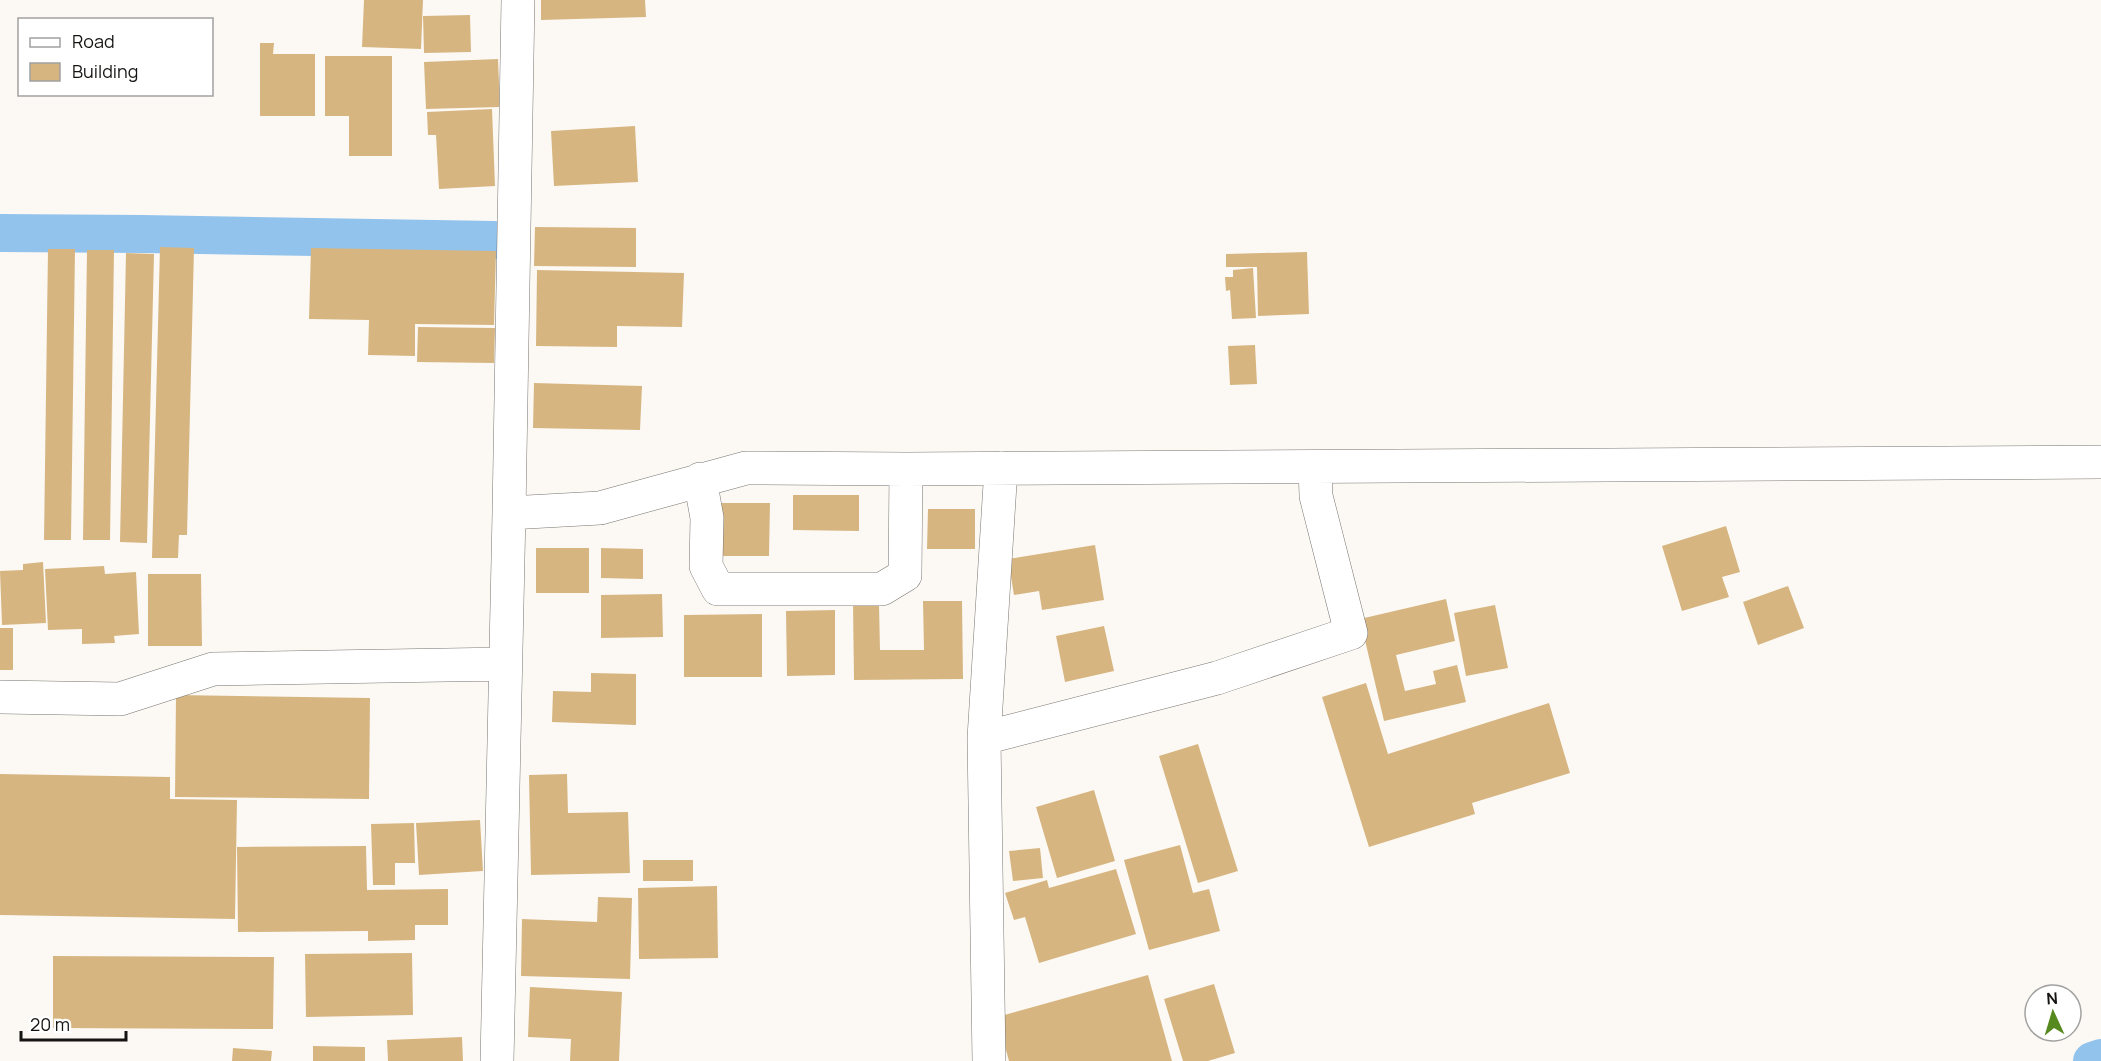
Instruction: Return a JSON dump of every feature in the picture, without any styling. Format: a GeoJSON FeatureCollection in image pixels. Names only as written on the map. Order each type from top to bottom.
{"type":"FeatureCollection","features":[{"type":"Feature","properties":{"kind":"street"},"geometry":{"type":"LineString","coordinates":[[497,1061],[518,0]]}},
{"type":"Feature","properties":{"kind":"street"},"geometry":{"type":"LineString","coordinates":[[509,513],[600,508],[746,468],[2101,462]]}},
{"type":"Feature","properties":{"kind":"street"},"geometry":{"type":"LineString","coordinates":[[984,738],[1217,678],[1351,633],[1316,496],[1315,467]]}},
{"type":"Feature","properties":{"kind":"street"},"geometry":{"type":"LineString","coordinates":[[989,1061],[984,738],[1001,468]]}},
{"type":"Feature","properties":{"kind":"street"},"geometry":{"type":"LineString","coordinates":[[700,479],[707,518],[706,566],[718,589],[882,590],[904,574],[906,469]]}},
{"type":"Feature","properties":{"kind":"street"},"geometry":{"type":"LineString","coordinates":[[0,697],[120,699],[213,669],[505,664]]}},
{"type":"Feature","properties":{"kind":"building"},"geometry":{"type":"Polygon","coordinates":[[[364,0],[423,0],[421,49],[362,47],[364,0]]]}},
{"type":"Feature","properties":{"kind":"building"},"geometry":{"type":"Polygon","coordinates":[[[541,0],[645,0],[646,17],[541,20],[541,0]]]}},
{"type":"Feature","properties":{"kind":"building"},"geometry":{"type":"Polygon","coordinates":[[[470,15],[471,52],[424,53],[423,16],[470,15]]]}},
{"type":"Feature","properties":{"kind":"building"},"geometry":{"type":"Polygon","coordinates":[[[260,43],[274,43],[273,54],[315,54],[315,116],[260,116],[260,43]]]}},
{"type":"Feature","properties":{"kind":"building"},"geometry":{"type":"Polygon","coordinates":[[[325,56],[392,56],[392,156],[349,156],[349,116],[325,116],[325,56]]]}},
{"type":"Feature","properties":{"kind":"building"},"geometry":{"type":"Polygon","coordinates":[[[498,59],[500,107],[426,109],[424,62],[498,59]]]}},
{"type":"Feature","properties":{"kind":"building"},"geometry":{"type":"Polygon","coordinates":[[[492,109],[495,186],[439,189],[436,135],[428,135],[427,112],[492,109]]]}},
{"type":"Feature","properties":{"kind":"building"},"geometry":{"type":"Polygon","coordinates":[[[635,126],[638,182],[554,186],[551,131],[635,126]]]}},
{"type":"Feature","properties":{"kind":"building"},"geometry":{"type":"Polygon","coordinates":[[[535,227],[636,228],[636,267],[534,266],[535,227]]]}},
{"type":"Feature","properties":{"kind":"building"},"geometry":{"type":"Polygon","coordinates":[[[160,247],[194,248],[187,535],[179,535],[178,558],[152,558],[160,247]]]}},
{"type":"Feature","properties":{"kind":"building"},"geometry":{"type":"Polygon","coordinates":[[[311,248],[496,251],[494,325],[415,324],[415,356],[368,355],[369,320],[309,319],[311,248]]]}},
{"type":"Feature","properties":{"kind":"building"},"geometry":{"type":"Polygon","coordinates":[[[48,249],[75,249],[71,540],[44,540],[48,249]]]}},
{"type":"Feature","properties":{"kind":"building"},"geometry":{"type":"Polygon","coordinates":[[[87,250],[114,250],[110,540],[83,540],[87,250]]]}},
{"type":"Feature","properties":{"kind":"building"},"geometry":{"type":"Polygon","coordinates":[[[1307,252],[1309,314],[1258,316],[1257,267],[1226,267],[1226,254],[1307,252]]]}},
{"type":"Feature","properties":{"kind":"building"},"geometry":{"type":"Polygon","coordinates":[[[126,253],[154,254],[147,543],[120,542],[126,253]]]}},
{"type":"Feature","properties":{"kind":"building"},"geometry":{"type":"Polygon","coordinates":[[[1253,268],[1256,318],[1232,319],[1230,290],[1226,291],[1225,277],[1233,277],[1233,270],[1253,268]]]}},
{"type":"Feature","properties":{"kind":"building"},"geometry":{"type":"Polygon","coordinates":[[[537,270],[684,273],[682,327],[617,326],[617,347],[536,346],[537,270]]]}},
{"type":"Feature","properties":{"kind":"building"},"geometry":{"type":"Polygon","coordinates":[[[418,327],[495,328],[494,363],[417,362],[418,327]]]}},
{"type":"Feature","properties":{"kind":"building"},"geometry":{"type":"Polygon","coordinates":[[[1255,345],[1257,384],[1230,385],[1228,346],[1255,345]]]}},
{"type":"Feature","properties":{"kind":"building"},"geometry":{"type":"Polygon","coordinates":[[[534,383],[642,386],[640,430],[533,428],[534,383]]]}},
{"type":"Feature","properties":{"kind":"building"},"geometry":{"type":"Polygon","coordinates":[[[793,495],[859,495],[859,531],[793,530],[793,495]]]}},
{"type":"Feature","properties":{"kind":"building"},"geometry":{"type":"Polygon","coordinates":[[[717,503],[770,503],[769,556],[717,556],[717,503]]]}},
{"type":"Feature","properties":{"kind":"building"},"geometry":{"type":"Polygon","coordinates":[[[928,509],[975,509],[975,549],[927,549],[928,509]]]}},
{"type":"Feature","properties":{"kind":"building"},"geometry":{"type":"Polygon","coordinates":[[[1726,526],[1740,572],[1722,577],[1729,597],[1682,611],[1662,546],[1726,526]]]}},
{"type":"Feature","properties":{"kind":"building"},"geometry":{"type":"Polygon","coordinates":[[[1095,545],[1104,600],[1042,610],[1039,591],[1014,595],[1008,559],[1095,545]]]}},
{"type":"Feature","properties":{"kind":"building"},"geometry":{"type":"Polygon","coordinates":[[[536,548],[589,548],[589,593],[536,593],[536,548]]]}},
{"type":"Feature","properties":{"kind":"building"},"geometry":{"type":"Polygon","coordinates":[[[601,548],[643,549],[643,579],[601,578],[601,548]]]}},
{"type":"Feature","properties":{"kind":"building"},"geometry":{"type":"Polygon","coordinates":[[[43,562],[46,623],[2,625],[0,571],[23,570],[23,564],[43,562]]]}},
{"type":"Feature","properties":{"kind":"building"},"geometry":{"type":"Polygon","coordinates":[[[104,566],[105,574],[136,572],[139,634],[114,636],[115,643],[82,644],[82,629],[48,630],[45,569],[104,566]]]}},
{"type":"Feature","properties":{"kind":"building"},"geometry":{"type":"Polygon","coordinates":[[[148,574],[201,574],[202,646],[148,646],[148,574]]]}},
{"type":"Feature","properties":{"kind":"building"},"geometry":{"type":"Polygon","coordinates":[[[1788,586],[1804,628],[1758,645],[1743,602],[1788,586]]]}},
{"type":"Feature","properties":{"kind":"building"},"geometry":{"type":"Polygon","coordinates":[[[662,594],[663,637],[601,638],[601,595],[662,594]]]}},
{"type":"Feature","properties":{"kind":"building"},"geometry":{"type":"Polygon","coordinates":[[[1446,599],[1455,641],[1396,655],[1405,691],[1436,684],[1433,671],[1457,665],[1466,702],[1384,721],[1360,619],[1446,599]]]}},
{"type":"Feature","properties":{"kind":"building"},"geometry":{"type":"Polygon","coordinates":[[[923,601],[962,601],[963,679],[854,680],[853,604],[879,604],[880,650],[924,650],[923,601]]]}},
{"type":"Feature","properties":{"kind":"building"},"geometry":{"type":"Polygon","coordinates":[[[1495,605],[1508,668],[1466,676],[1454,613],[1495,605]]]}},
{"type":"Feature","properties":{"kind":"building"},"geometry":{"type":"Polygon","coordinates":[[[835,610],[835,675],[787,676],[786,611],[835,610]]]}},
{"type":"Feature","properties":{"kind":"building"},"geometry":{"type":"Polygon","coordinates":[[[762,614],[762,677],[684,677],[684,615],[762,614]]]}},
{"type":"Feature","properties":{"kind":"building"},"geometry":{"type":"Polygon","coordinates":[[[1104,626],[1114,671],[1065,682],[1056,636],[1104,626]]]}},
{"type":"Feature","properties":{"kind":"building"},"geometry":{"type":"Polygon","coordinates":[[[0,628],[13,628],[13,670],[0,670],[0,628]]]}},
{"type":"Feature","properties":{"kind":"building"},"geometry":{"type":"Polygon","coordinates":[[[591,673],[636,674],[636,725],[552,722],[553,691],[591,692],[591,673]]]}},
{"type":"Feature","properties":{"kind":"building"},"geometry":{"type":"Polygon","coordinates":[[[1366,683],[1388,754],[1549,703],[1570,773],[1472,803],[1475,814],[1369,847],[1322,697],[1366,683]]]}},
{"type":"Feature","properties":{"kind":"building"},"geometry":{"type":"Polygon","coordinates":[[[176,695],[370,698],[369,799],[175,797],[176,695]]]}},
{"type":"Feature","properties":{"kind":"building"},"geometry":{"type":"Polygon","coordinates":[[[1198,744],[1238,871],[1198,883],[1159,756],[1198,744]]]}},
{"type":"Feature","properties":{"kind":"building"},"geometry":{"type":"Polygon","coordinates":[[[0,774],[170,777],[170,799],[237,800],[235,919],[0,915],[0,774]]]}},
{"type":"Feature","properties":{"kind":"building"},"geometry":{"type":"Polygon","coordinates":[[[567,774],[568,813],[628,812],[630,873],[531,875],[529,775],[567,774]]]}},
{"type":"Feature","properties":{"kind":"building"},"geometry":{"type":"Polygon","coordinates":[[[1094,790],[1115,861],[1057,878],[1036,807],[1094,790]]]}},
{"type":"Feature","properties":{"kind":"building"},"geometry":{"type":"Polygon","coordinates":[[[480,820],[483,871],[419,875],[416,823],[480,820]]]}},
{"type":"Feature","properties":{"kind":"building"},"geometry":{"type":"Polygon","coordinates":[[[414,823],[415,863],[395,863],[395,885],[373,885],[371,824],[414,823]]]}},
{"type":"Feature","properties":{"kind":"building"},"geometry":{"type":"Polygon","coordinates":[[[1180,845],[1193,893],[1209,889],[1220,931],[1149,950],[1124,860],[1180,845]]]}},
{"type":"Feature","properties":{"kind":"building"},"geometry":{"type":"Polygon","coordinates":[[[366,846],[367,890],[448,889],[448,925],[415,925],[415,940],[368,941],[368,931],[238,932],[237,847],[366,846]]]}},
{"type":"Feature","properties":{"kind":"building"},"geometry":{"type":"Polygon","coordinates":[[[1040,848],[1043,878],[1013,881],[1009,851],[1040,848]]]}},
{"type":"Feature","properties":{"kind":"building"},"geometry":{"type":"Polygon","coordinates":[[[643,860],[693,860],[693,881],[643,881],[643,860]]]}},
{"type":"Feature","properties":{"kind":"building"},"geometry":{"type":"Polygon","coordinates":[[[1116,869],[1136,934],[1039,963],[1025,917],[1014,920],[1005,893],[1047,880],[1049,888],[1116,869]]]}},
{"type":"Feature","properties":{"kind":"building"},"geometry":{"type":"Polygon","coordinates":[[[717,886],[718,958],[639,959],[638,888],[717,886]]]}},
{"type":"Feature","properties":{"kind":"building"},"geometry":{"type":"Polygon","coordinates":[[[598,897],[632,898],[630,979],[521,976],[522,919],[597,922],[598,897]]]}},
{"type":"Feature","properties":{"kind":"building"},"geometry":{"type":"Polygon","coordinates":[[[412,953],[413,1015],[306,1017],[305,954],[412,953]]]}},
{"type":"Feature","properties":{"kind":"building"},"geometry":{"type":"Polygon","coordinates":[[[53,956],[274,957],[273,1029],[53,1028],[53,956]]]}},
{"type":"Feature","properties":{"kind":"building"},"geometry":{"type":"Polygon","coordinates":[[[1148,975],[1172,1061],[1009,1061],[997,1017],[1148,975]]]}},
{"type":"Feature","properties":{"kind":"building"},"geometry":{"type":"Polygon","coordinates":[[[1214,984],[1235,1053],[1208,1061],[1183,1061],[1164,999],[1214,984]]]}},
{"type":"Feature","properties":{"kind":"building"},"geometry":{"type":"Polygon","coordinates":[[[530,987],[622,992],[619,1061],[570,1061],[571,1039],[528,1037],[530,987]]]}},
{"type":"Feature","properties":{"kind":"building"},"geometry":{"type":"Polygon","coordinates":[[[462,1037],[463,1061],[388,1061],[387,1040],[462,1037]]]}},
{"type":"Feature","properties":{"kind":"building"},"geometry":{"type":"Polygon","coordinates":[[[313,1046],[365,1047],[365,1061],[313,1061],[313,1046]]]}},
{"type":"Feature","properties":{"kind":"building"},"geometry":{"type":"Polygon","coordinates":[[[233,1048],[272,1051],[271,1061],[232,1061],[233,1048]]]}},
{"type":"Feature","properties":{"kind":"waterway"},"geometry":{"type":"LineString","coordinates":[[0,233],[495,240]]}},
{"type":"Feature","properties":{"kind":"waterway"},"geometry":{"type":"LineString","coordinates":[[2092,1061],[2101,1058]]}}]}
